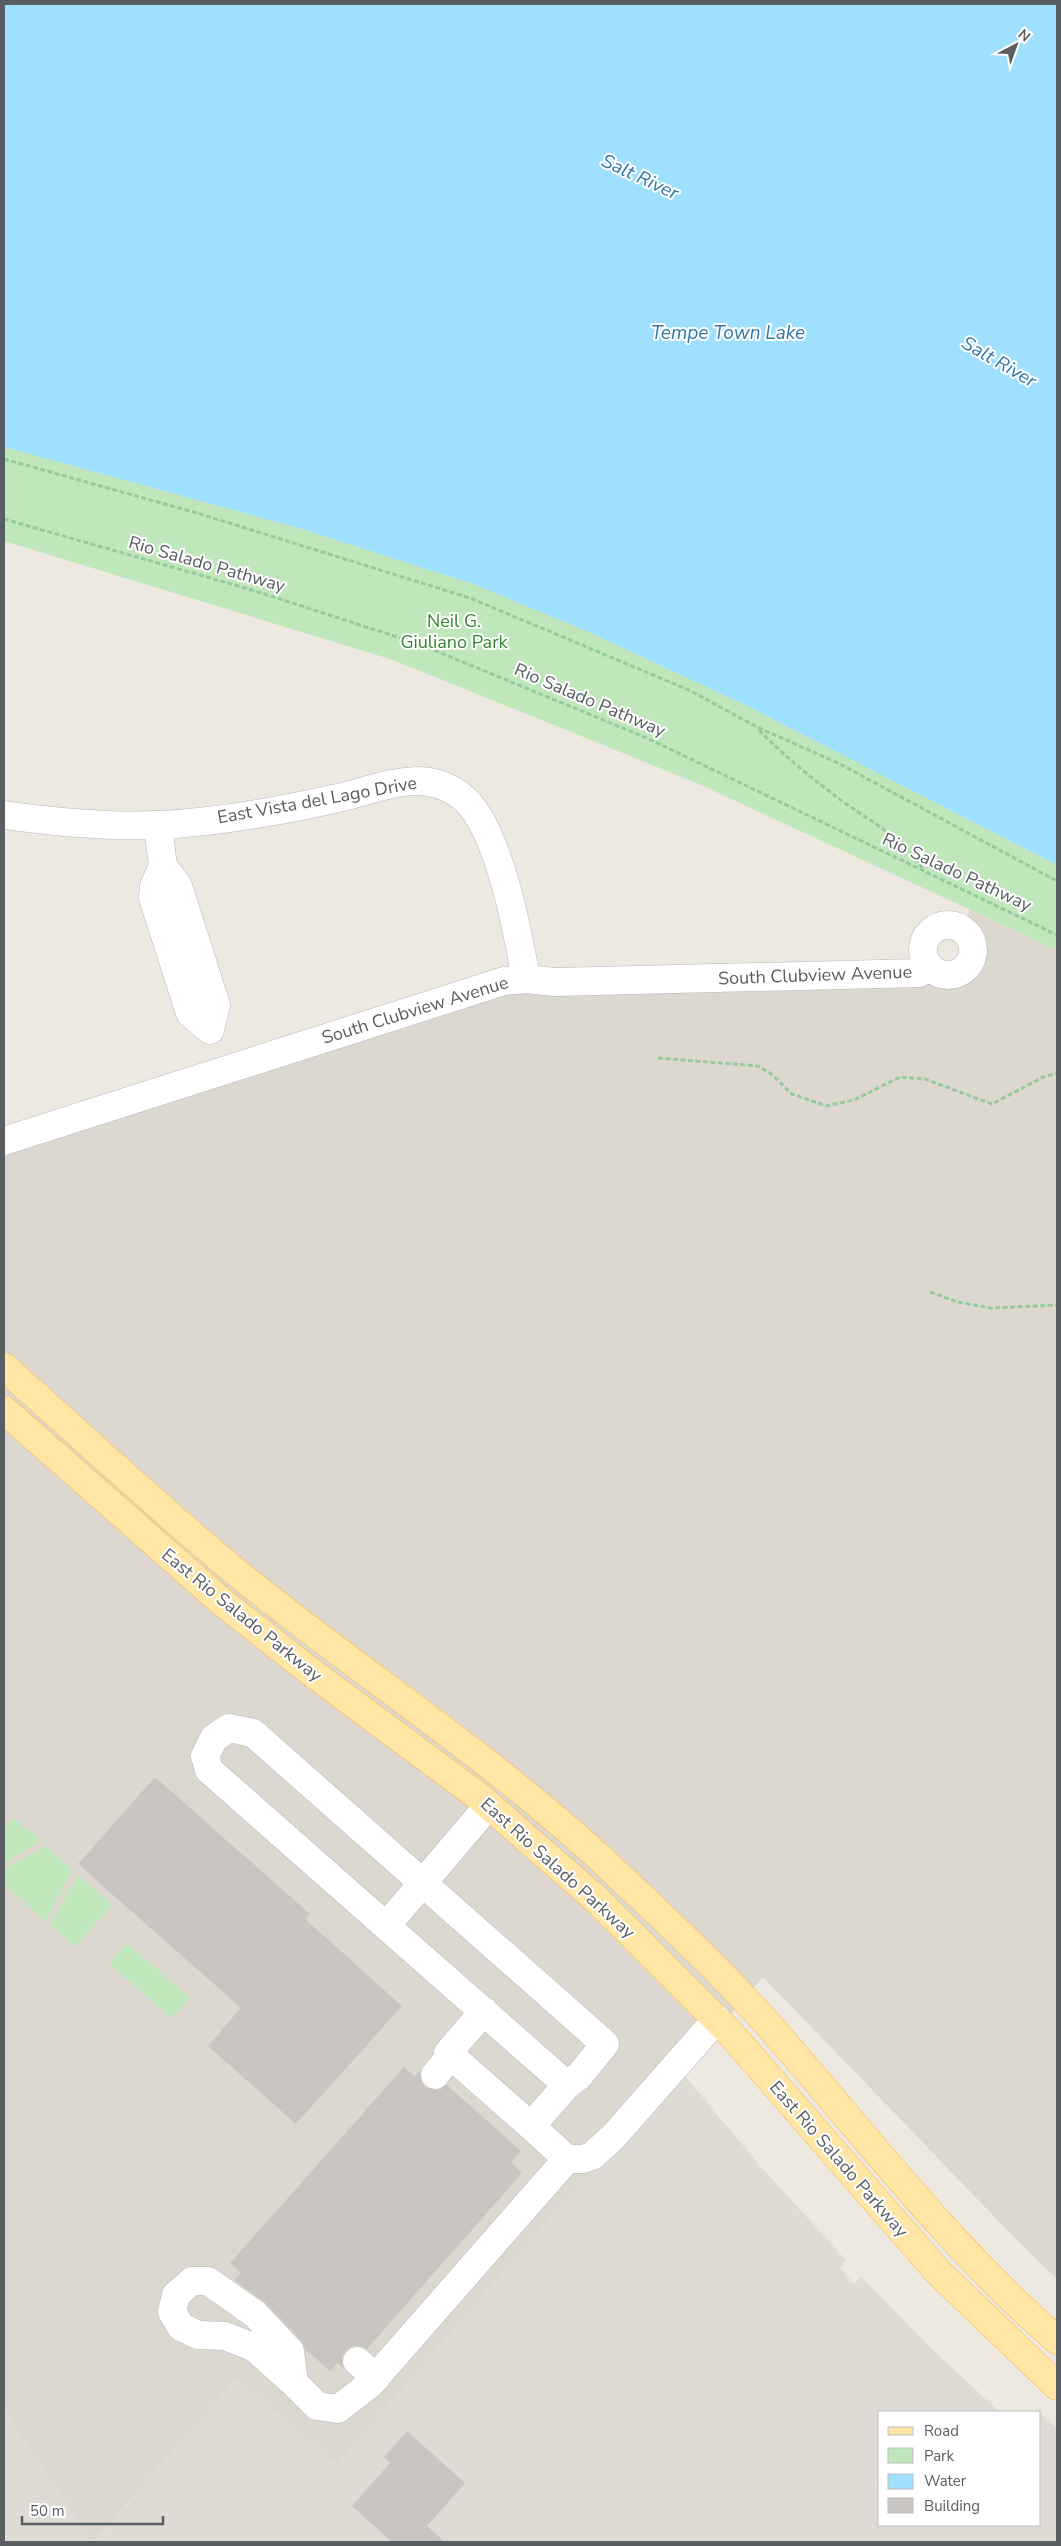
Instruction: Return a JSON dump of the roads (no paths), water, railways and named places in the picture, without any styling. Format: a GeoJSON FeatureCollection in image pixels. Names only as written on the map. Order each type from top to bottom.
{"type":"FeatureCollection","features":[{"type":"Feature","properties":{"kind":"main road","name":"East Rio Salado Parkway"},"geometry":{"type":"LineString","coordinates":[[4,1366],[242,1576],[482,1758],[613,1870],[687,1941],[777,2034],[878,2155],[964,2250],[1057,2340]]}},
{"type":"Feature","properties":{"kind":"main road","name":"East Rio Salado Parkway"},"geometry":{"type":"LineString","coordinates":[[4,1410],[222,1602],[489,1805],[595,1898],[717,2019],[938,2272],[1057,2386]]}},
{"type":"Feature","properties":{"kind":"street","name":"East Vista del Lago Drive"},"geometry":{"type":"LineString","coordinates":[[4,815],[158,825],[270,812],[409,780],[423,780],[441,785],[470,803],[485,826],[519,938],[526,978]]}},
{"type":"Feature","properties":{"kind":"street"},"geometry":{"type":"LineString","coordinates":[[158,825],[163,866],[178,886],[216,1005],[210,1030],[222,1070]]}},
{"type":"Feature","properties":{"kind":"street","name":"South Clubview Avenue"},"geometry":{"type":"LineString","coordinates":[[4,1141],[504,981],[526,978],[556,982],[919,973],[930,967]]}},
{"type":"Feature","properties":{"kind":"street"},"geometry":{"type":"LineString","coordinates":[[531,2126],[567,2085],[579,2076],[605,2044],[253,1732],[229,1728],[214,1738],[205,1756],[209,1770],[567,2085]]}},
{"type":"Feature","properties":{"kind":"street"},"geometry":{"type":"LineString","coordinates":[[386,1926],[489,1805]]}},
{"type":"Feature","properties":{"kind":"street"},"geometry":{"type":"LineString","coordinates":[[484,2011],[448,2053],[443,2065],[531,2126],[567,2158],[583,2160],[592,2156],[612,2137],[717,2019]]}},
{"type":"Feature","properties":{"kind":"street"},"geometry":{"type":"LineString","coordinates":[[294,2383],[317,2406],[338,2409],[366,2369],[567,2158]]}},
{"type":"Feature","properties":{"kind":"water","name":"Tempe Town Lake"},"geometry":{"type":"Polygon","coordinates":[[[4,4],[1057,4],[1057,865],[745,705],[591,633],[473,584],[299,528],[4,447],[4,4]]]}},
{"type":"Feature","properties":{"kind":"water label","name":"Salt River"},"geometry":{"type":"Point","coordinates":[640,177]}},
{"type":"Feature","properties":{"kind":"water label","name":"Salt River"},"geometry":{"type":"Point","coordinates":[999,362]}},
{"type":"Feature","properties":{"kind":"park label","name":"Neil G. Giuliano Park"},"geometry":{"type":"Point","coordinates":[454,631]}}]}
